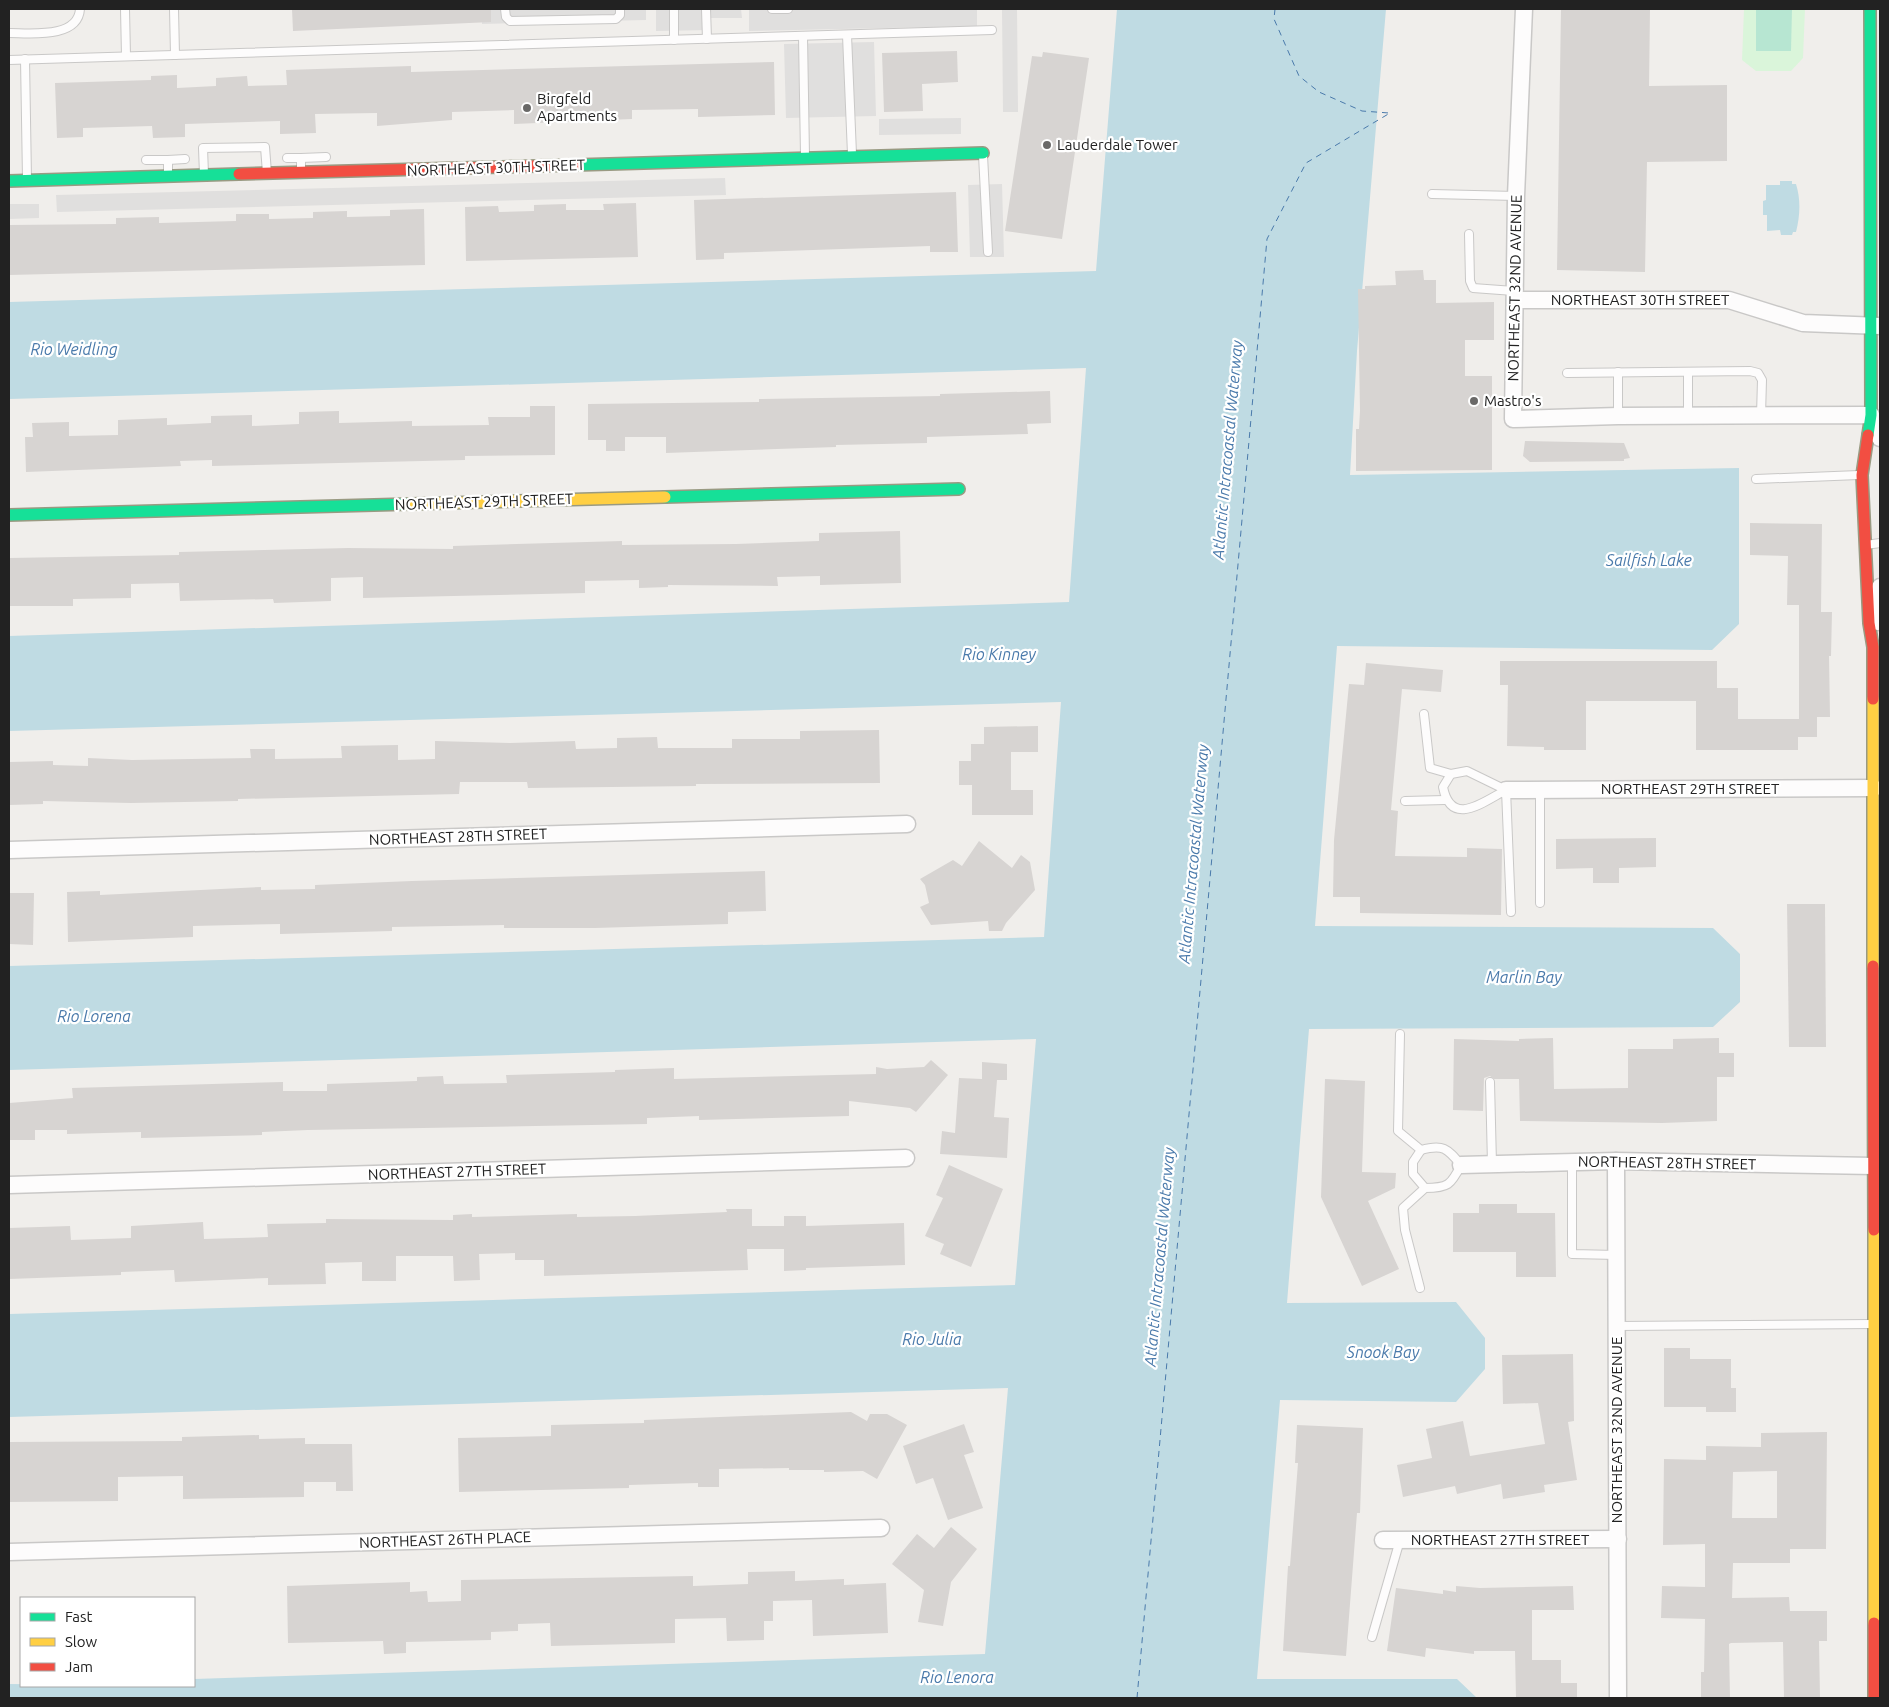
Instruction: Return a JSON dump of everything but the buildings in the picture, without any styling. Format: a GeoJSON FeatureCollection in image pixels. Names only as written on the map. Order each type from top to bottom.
{"type":"FeatureCollection","features":[{"type":"Feature","properties":{"kind":"street","name":"NORTHEAST 32ND AVENUE"},"geometry":{"type":"LineString","coordinates":[[1524,9],[1516,196],[1513,419],[1618,416],[1872,415]]}},
{"type":"Feature","properties":{"kind":"street"},"geometry":{"type":"LineString","coordinates":[[1870,9],[1875,30],[1876,326],[1872,415],[1862,475],[1864,545],[1869,623],[1873,647],[1877,1140],[1873,1166],[1878,1589],[1874,1698]]}},
{"type":"Feature","properties":{"kind":"street","name":"NORTHEAST 30TH STREET"},"geometry":{"type":"LineString","coordinates":[[9,181],[983,153]]}},
{"type":"Feature","properties":{"kind":"street","name":"NORTHEAST 30TH STREET"},"geometry":{"type":"LineString","coordinates":[[1514,295],[1729,300],[1803,323],[1876,326]]}},
{"type":"Feature","properties":{"kind":"street"},"geometry":{"type":"LineString","coordinates":[[1872,415],[1880,438]]}},
{"type":"Feature","properties":{"kind":"street","name":"NORTHEAST 29TH STREET"},"geometry":{"type":"LineString","coordinates":[[9,516],[959,489]]}},
{"type":"Feature","properties":{"kind":"street"},"geometry":{"type":"LineString","coordinates":[[1873,647],[1878,624],[1880,587]]}},
{"type":"Feature","properties":{"kind":"street","name":"NORTHEAST 29TH STREET"},"geometry":{"type":"LineString","coordinates":[[1506,790],[1874,788]]}},
{"type":"Feature","properties":{"kind":"street","name":"NORTHEAST 28TH STREET"},"geometry":{"type":"LineString","coordinates":[[9,850],[907,824]]}},
{"type":"Feature","properties":{"kind":"street","name":"NORTHEAST 27TH STREET"},"geometry":{"type":"LineString","coordinates":[[9,1185],[906,1158]]}},
{"type":"Feature","properties":{"kind":"street","name":"NORTHEAST 32ND AVENUE"},"geometry":{"type":"LineString","coordinates":[[1616,1161],[1618,1698]]}},
{"type":"Feature","properties":{"kind":"street","name":"NORTHEAST 28TH STREET"},"geometry":{"type":"LineString","coordinates":[[1461,1165],[1616,1161],[1873,1166]]}},
{"type":"Feature","properties":{"kind":"street","name":"NORTHEAST 26TH PLACE"},"geometry":{"type":"LineString","coordinates":[[9,1552],[881,1528]]}},
{"type":"Feature","properties":{"kind":"street","name":"NORTHEAST 27TH STREET"},"geometry":{"type":"LineString","coordinates":[[1383,1540],[1618,1539]]}},
{"type":"Feature","properties":{"kind":"lane"},"geometry":{"type":"LineString","coordinates":[[9,33],[49,32],[71,27],[79,18],[80,9]]}},
{"type":"Feature","properties":{"kind":"lane"},"geometry":{"type":"LineString","coordinates":[[125,9],[126,56]]}},
{"type":"Feature","properties":{"kind":"lane"},"geometry":{"type":"LineString","coordinates":[[174,9],[175,55]]}},
{"type":"Feature","properties":{"kind":"lane"},"geometry":{"type":"LineString","coordinates":[[506,9],[506,17],[510,21],[616,19],[620,15],[620,9]]}},
{"type":"Feature","properties":{"kind":"lane"},"geometry":{"type":"LineString","coordinates":[[674,9],[674,40]]}},
{"type":"Feature","properties":{"kind":"lane"},"geometry":{"type":"LineString","coordinates":[[706,9],[707,39]]}},
{"type":"Feature","properties":{"kind":"lane"},"geometry":{"type":"LineString","coordinates":[[772,9],[788,9]]}},
{"type":"Feature","properties":{"kind":"lane"},"geometry":{"type":"LineString","coordinates":[[9,60],[992,30]]}},
{"type":"Feature","properties":{"kind":"lane"},"geometry":{"type":"LineString","coordinates":[[847,35],[852,158]]}},
{"type":"Feature","properties":{"kind":"lane"},"geometry":{"type":"LineString","coordinates":[[802,36],[806,159]]}},
{"type":"Feature","properties":{"kind":"lane"},"geometry":{"type":"LineString","coordinates":[[25,59],[27,181]]}},
{"type":"Feature","properties":{"kind":"lane"},"geometry":{"type":"LineString","coordinates":[[204,176],[203,148],[266,147],[267,174]]}},
{"type":"Feature","properties":{"kind":"lane"},"geometry":{"type":"LineString","coordinates":[[983,153],[988,252]]}},
{"type":"Feature","properties":{"kind":"lane"},"geometry":{"type":"LineString","coordinates":[[287,158],[326,157]]}},
{"type":"Feature","properties":{"kind":"lane"},"geometry":{"type":"LineString","coordinates":[[301,158],[301,173]]}},
{"type":"Feature","properties":{"kind":"lane"},"geometry":{"type":"LineString","coordinates":[[146,160],[185,159]]}},
{"type":"Feature","properties":{"kind":"lane"},"geometry":{"type":"LineString","coordinates":[[168,160],[168,177]]}},
{"type":"Feature","properties":{"kind":"lane"},"geometry":{"type":"LineString","coordinates":[[1432,194],[1516,196]]}},
{"type":"Feature","properties":{"kind":"lane"},"geometry":{"type":"LineString","coordinates":[[1469,234],[1470,281],[1473,288],[1514,295]]}},
{"type":"Feature","properties":{"kind":"lane"},"geometry":{"type":"LineString","coordinates":[[1567,373],[1750,371],[1758,373],[1762,380],[1761,415]]}},
{"type":"Feature","properties":{"kind":"lane"},"geometry":{"type":"LineString","coordinates":[[1618,372],[1618,416]]}},
{"type":"Feature","properties":{"kind":"lane"},"geometry":{"type":"LineString","coordinates":[[1688,372],[1688,416]]}},
{"type":"Feature","properties":{"kind":"lane"},"geometry":{"type":"LineString","coordinates":[[1756,479],[1862,475]]}},
{"type":"Feature","properties":{"kind":"lane"},"geometry":{"type":"LineString","coordinates":[[1864,545],[1880,543]]}},
{"type":"Feature","properties":{"kind":"lane"},"geometry":{"type":"LineString","coordinates":[[1424,714],[1430,768],[1451,774],[1467,771],[1506,790]]}},
{"type":"Feature","properties":{"kind":"lane"},"geometry":{"type":"LineString","coordinates":[[1445,800],[1443,787],[1451,774]]}},
{"type":"Feature","properties":{"kind":"lane"},"geometry":{"type":"LineString","coordinates":[[1405,801],[1445,800],[1455,808],[1469,810],[1506,790]]}},
{"type":"Feature","properties":{"kind":"lane"},"geometry":{"type":"LineString","coordinates":[[1506,790],[1512,912]]}},
{"type":"Feature","properties":{"kind":"lane"},"geometry":{"type":"LineString","coordinates":[[1540,790],[1540,903]]}},
{"type":"Feature","properties":{"kind":"lane"},"geometry":{"type":"LineString","coordinates":[[1400,1034],[1398,1131],[1421,1150]]}},
{"type":"Feature","properties":{"kind":"lane"},"geometry":{"type":"LineString","coordinates":[[1490,1082],[1492,1164]]}},
{"type":"Feature","properties":{"kind":"lane"},"geometry":{"type":"LineString","coordinates":[[1420,1288],[1405,1230],[1403,1208],[1425,1188],[1440,1188],[1452,1182],[1461,1165],[1449,1150],[1435,1146],[1421,1150],[1414,1162],[1414,1174],[1425,1188]]}},
{"type":"Feature","properties":{"kind":"lane"},"geometry":{"type":"LineString","coordinates":[[1572,1162],[1572,1254],[1617,1255]]}},
{"type":"Feature","properties":{"kind":"lane"},"geometry":{"type":"LineString","coordinates":[[1617,1326],[1874,1324]]}},
{"type":"Feature","properties":{"kind":"lane"},"geometry":{"type":"LineString","coordinates":[[1372,1636],[1400,1540]]}},
{"type":"Feature","properties":{"kind":"green space"},"geometry":{"type":"Polygon","coordinates":[[[1744,9],[1805,9],[1803,58],[1791,71],[1756,71],[1742,60],[1744,9]]]}},
{"type":"Feature","properties":{"kind":"green space"},"geometry":{"type":"Polygon","coordinates":[[[1756,9],[1792,9],[1791,51],[1756,51],[1756,9]]]}},
{"type":"Feature","properties":{"kind":"shaded area"},"geometry":{"type":"Polygon","coordinates":[[[482,9],[646,9],[646,20],[482,24],[482,9]]]}},
{"type":"Feature","properties":{"kind":"shaded area"},"geometry":{"type":"Polygon","coordinates":[[[656,9],[741,9],[742,18],[711,18],[711,30],[656,31],[656,9]]]}},
{"type":"Feature","properties":{"kind":"shaded area"},"geometry":{"type":"Polygon","coordinates":[[[749,9],[977,9],[977,26],[749,31],[749,9]]]}},
{"type":"Feature","properties":{"kind":"shaded area"},"geometry":{"type":"Polygon","coordinates":[[[1002,9],[1017,9],[1018,112],[1003,112],[1002,9]]]}},
{"type":"Feature","properties":{"kind":"shaded area"},"geometry":{"type":"Polygon","coordinates":[[[874,42],[876,116],[786,118],[784,44],[874,42]]]}},
{"type":"Feature","properties":{"kind":"shaded area"},"geometry":{"type":"Polygon","coordinates":[[[961,118],[961,134],[879,135],[879,119],[961,118]]]}},
{"type":"Feature","properties":{"kind":"shaded area"},"geometry":{"type":"Polygon","coordinates":[[[725,178],[726,195],[57,212],[56,195],[725,178]]]}},
{"type":"Feature","properties":{"kind":"shaded area"},"geometry":{"type":"Polygon","coordinates":[[[1002,184],[1004,257],[970,257],[968,185],[1002,184]]]}},
{"type":"Feature","properties":{"kind":"shaded area"},"geometry":{"type":"Polygon","coordinates":[[[9,204],[39,204],[39,218],[9,219],[9,204]]]}},
{"type":"Feature","properties":{"kind":"water"},"geometry":{"type":"Polygon","coordinates":[[[1117,9],[1386,9],[1357,351],[1350,475],[1739,468],[1739,624],[1712,650],[1337,646],[1315,926],[1713,928],[1740,954],[1740,1002],[1713,1027],[1309,1029],[1287,1303],[1456,1302],[1485,1338],[1485,1369],[1456,1402],[1280,1400],[1257,1679],[1457,1679],[1477,1698],[9,1698],[9,1684],[20,1684],[20,1687],[195,1687],[195,1679],[985,1654],[1008,1388],[9,1417],[9,1314],[1015,1285],[1036,1039],[9,1070],[9,966],[1044,937],[1061,702],[9,731],[9,636],[1069,602],[1086,368],[9,399],[9,302],[1096,271],[1117,9]]]}},
{"type":"Feature","properties":{"kind":"water"},"geometry":{"type":"Polygon","coordinates":[[[1780,181],[1792,181],[1792,184],[1796,184],[1798,190],[1798,220],[1796,232],[1793,232],[1792,235],[1781,235],[1780,230],[1767,231],[1767,215],[1763,215],[1766,185],[1780,185],[1780,181]]]}},
{"type":"Feature","properties":{"kind":"ferry route"},"geometry":{"type":"LineString","coordinates":[[1275,9],[1274,19],[1299,76],[1319,92],[1362,111],[1389,113]]}},
{"type":"Feature","properties":{"kind":"ferry route"},"geometry":{"type":"LineString","coordinates":[[1137,1698],[1267,239],[1306,163],[1390,113]]}},
{"type":"Feature","properties":{"kind":"traffic: fast"},"geometry":{"type":"LineString","coordinates":[[1868,435],[1871,415],[1870,9]]}},
{"type":"Feature","properties":{"kind":"traffic: fast"},"geometry":{"type":"LineString","coordinates":[[575,165],[983,153]]}},
{"type":"Feature","properties":{"kind":"traffic: fast"},"geometry":{"type":"LineString","coordinates":[[9,181],[239,174]]}},
{"type":"Feature","properties":{"kind":"traffic: fast"},"geometry":{"type":"LineString","coordinates":[[665,497],[959,489]]}},
{"type":"Feature","properties":{"kind":"traffic: fast"},"geometry":{"type":"LineString","coordinates":[[9,515],[411,504]]}},
{"type":"Feature","properties":{"kind":"traffic: slow"},"geometry":{"type":"LineString","coordinates":[[411,504],[665,497]]}},
{"type":"Feature","properties":{"kind":"traffic: slow"},"geometry":{"type":"LineString","coordinates":[[1873,699],[1873,966]]}},
{"type":"Feature","properties":{"kind":"traffic: slow"},"geometry":{"type":"LineString","coordinates":[[1874,1230],[1874,1623]]}},
{"type":"Feature","properties":{"kind":"traffic: jam"},"geometry":{"type":"LineString","coordinates":[[239,174],[575,165]]}},
{"type":"Feature","properties":{"kind":"traffic: jam"},"geometry":{"type":"LineString","coordinates":[[1868,435],[1862,475],[1869,623],[1873,647],[1873,699]]}},
{"type":"Feature","properties":{"kind":"traffic: jam"},"geometry":{"type":"LineString","coordinates":[[1873,966],[1874,1230]]}},
{"type":"Feature","properties":{"kind":"traffic: jam"},"geometry":{"type":"LineString","coordinates":[[1874,1623],[1874,1698]]}},
{"type":"Feature","properties":{"kind":"place","name":"Birgfeld Apartments"},"geometry":{"type":"Point","coordinates":[527,108]}},
{"type":"Feature","properties":{"kind":"place","name":"Lauderdale Tower"},"geometry":{"type":"Point","coordinates":[1047,145]}},
{"type":"Feature","properties":{"kind":"place","name":"Mastro's"},"geometry":{"type":"Point","coordinates":[1474,401]}},
{"type":"Feature","properties":{"kind":"water label","name":"Rio Weidling"},"geometry":{"type":"Point","coordinates":[74,349]}},
{"type":"Feature","properties":{"kind":"water label","name":"Atlantic Intracoastal Waterway"},"geometry":{"type":"Point","coordinates":[1227,450]}},
{"type":"Feature","properties":{"kind":"water label","name":"Sailfish Lake"},"geometry":{"type":"Point","coordinates":[1649,560]}},
{"type":"Feature","properties":{"kind":"water label","name":"Rio Kinney"},"geometry":{"type":"Point","coordinates":[999,654]}},
{"type":"Feature","properties":{"kind":"water label","name":"Atlantic Intracoastal Waterway"},"geometry":{"type":"Point","coordinates":[1193,854]}},
{"type":"Feature","properties":{"kind":"water label","name":"Marlin Bay"},"geometry":{"type":"Point","coordinates":[1524,977]}},
{"type":"Feature","properties":{"kind":"water label","name":"Rio Lorena"},"geometry":{"type":"Point","coordinates":[94,1016]}},
{"type":"Feature","properties":{"kind":"water label","name":"Atlantic Intracoastal Waterway"},"geometry":{"type":"Point","coordinates":[1159,1257]}},
{"type":"Feature","properties":{"kind":"water label","name":"Rio Julia"},"geometry":{"type":"Point","coordinates":[932,1339]}},
{"type":"Feature","properties":{"kind":"water label","name":"Snook Bay"},"geometry":{"type":"Point","coordinates":[1383,1352]}},
{"type":"Feature","properties":{"kind":"water label","name":"Rio Lenora"},"geometry":{"type":"Point","coordinates":[957,1677]}}]}
